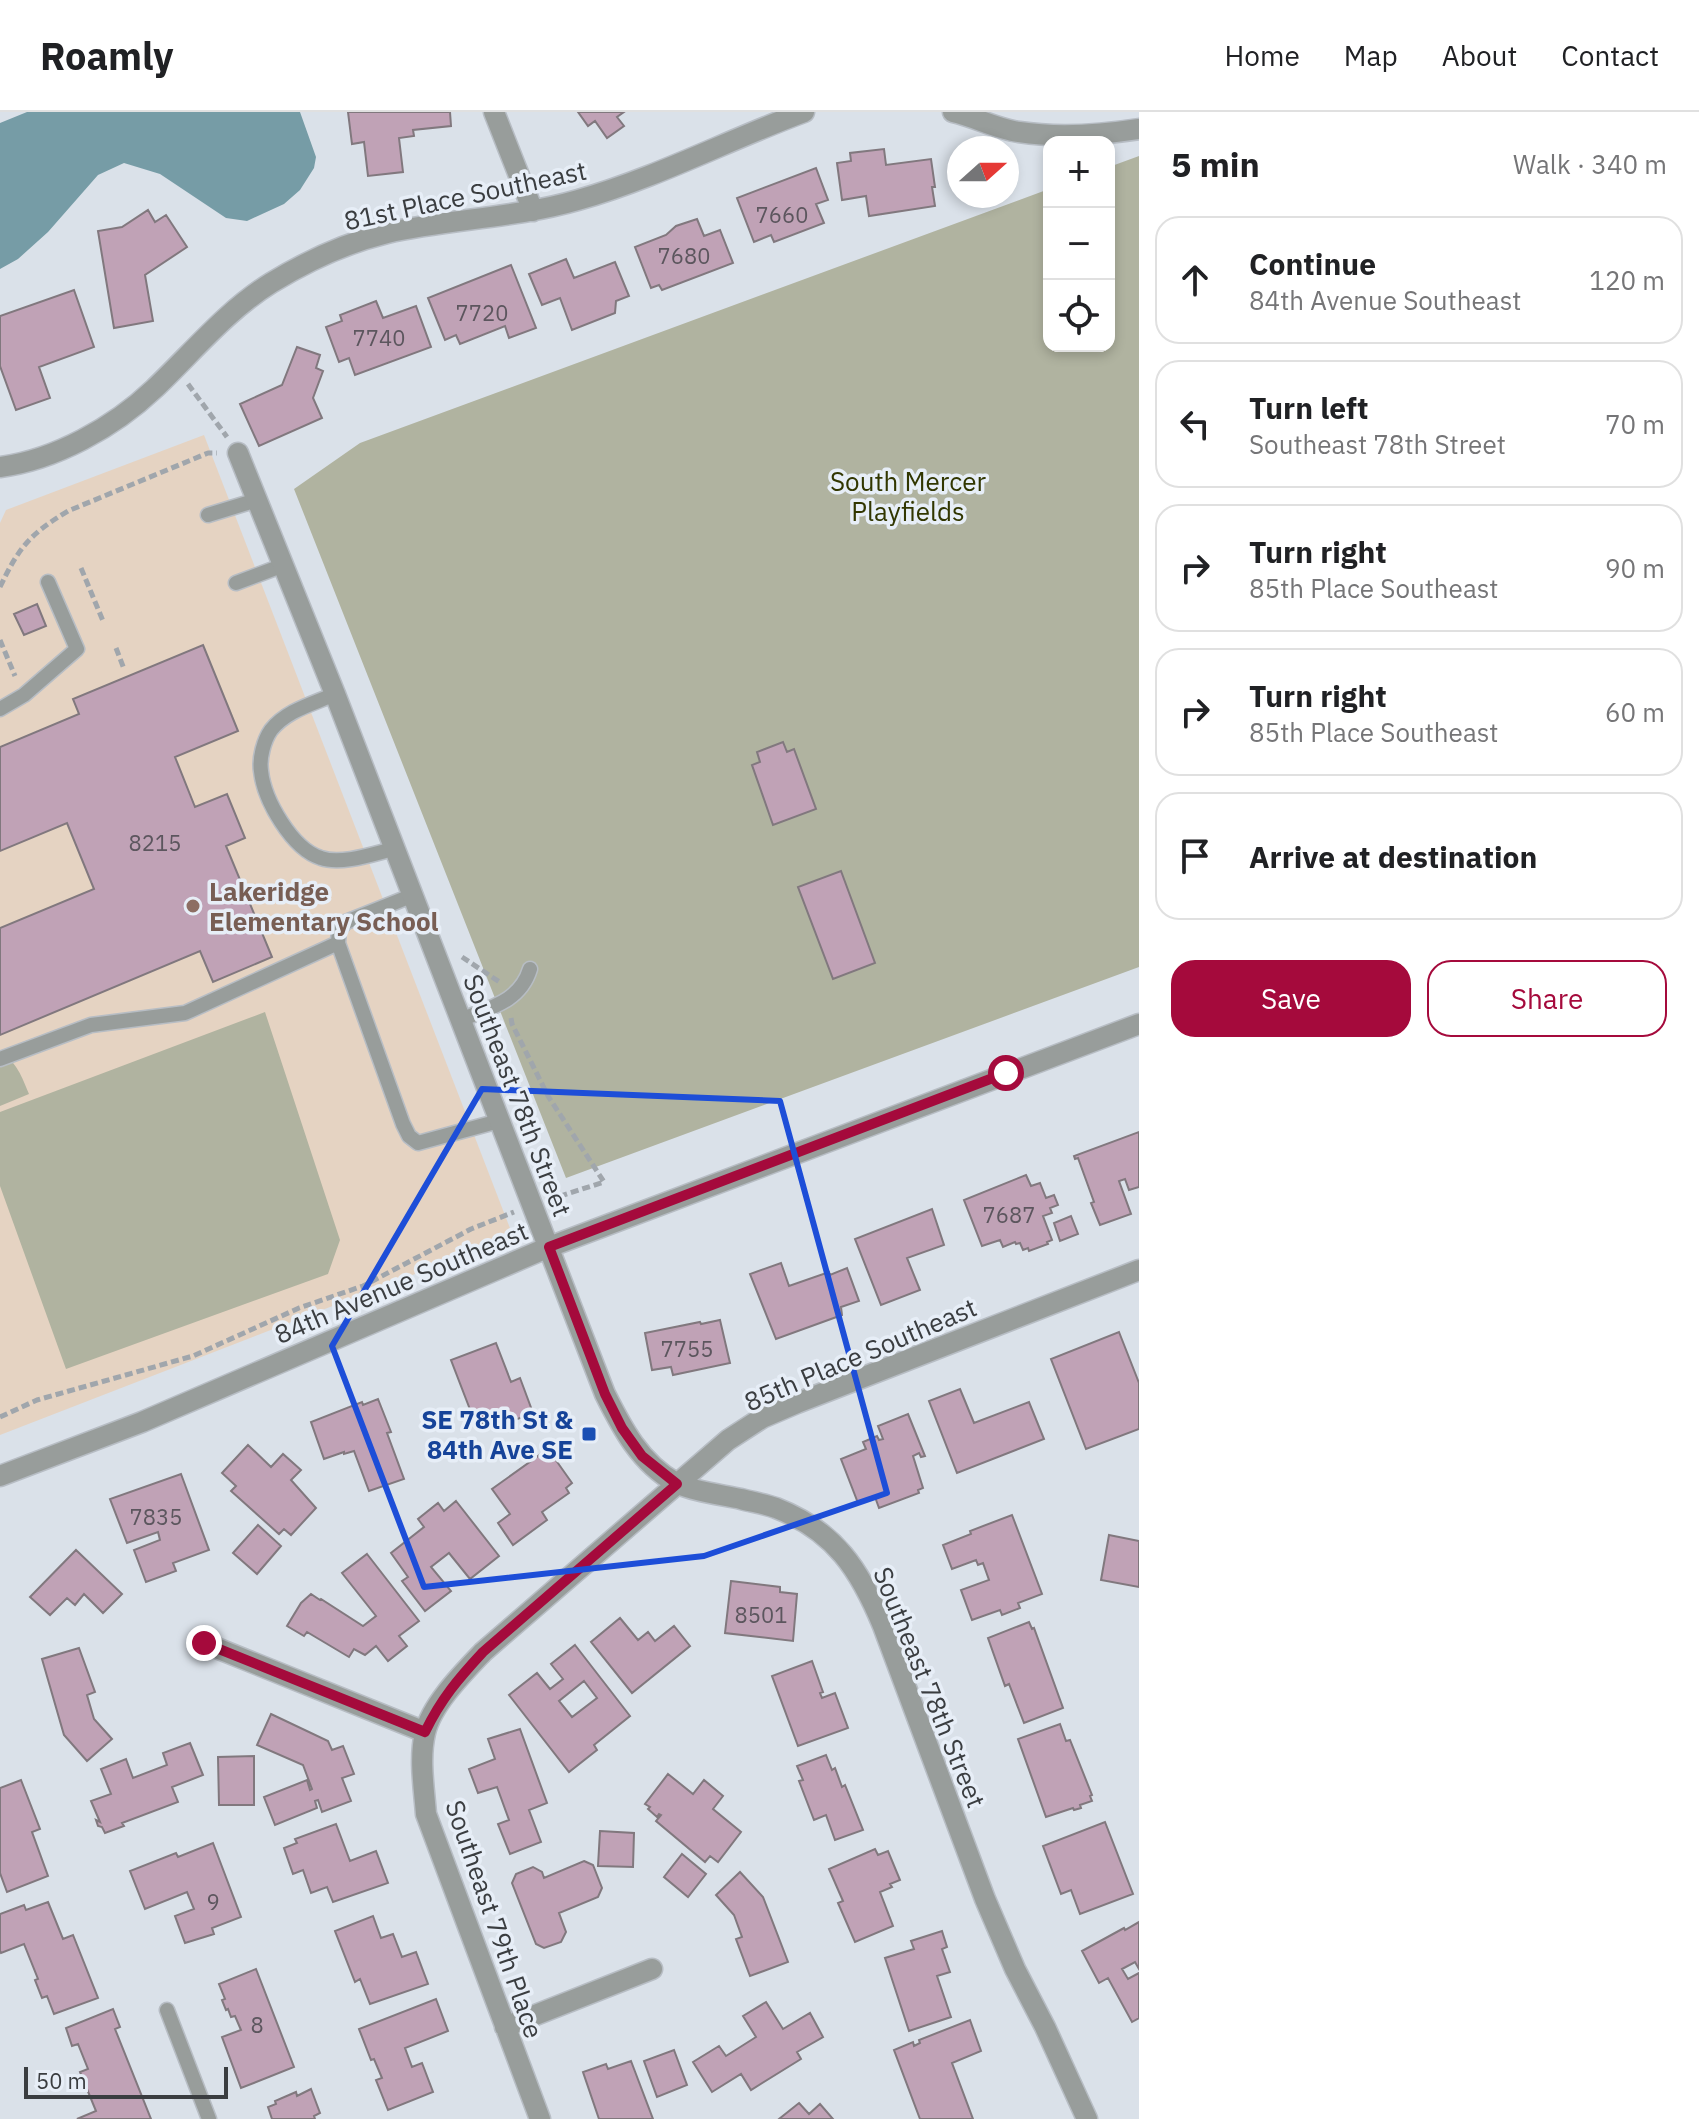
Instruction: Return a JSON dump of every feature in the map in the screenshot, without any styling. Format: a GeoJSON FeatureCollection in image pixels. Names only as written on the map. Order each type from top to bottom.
{"type":"FeatureCollection","features":[{"type":"Feature","properties":{"kind":"street"},"geometry":{"type":"LineString","coordinates":[[494,112],[533,211]]}},
{"type":"Feature","properties":{"kind":"street","name":"81st Place Southeast"},"geometry":{"type":"LineString","coordinates":[[0,467],[53,454],[124,414],[154,389],[232,311],[311,260],[385,234],[533,211],[577,201],[633,183],[804,112]]}},
{"type":"Feature","properties":{"kind":"street"},"geometry":{"type":"LineString","coordinates":[[953,112],[1018,132],[1073,136],[1139,129]]}},
{"type":"Feature","properties":{"kind":"street","name":"Southeast 78th Street"},"geometry":{"type":"LineString","coordinates":[[238,453],[335,694],[605,1394],[622,1428],[642,1456],[677,1484],[775,1508],[806,1523],[833,1543],[851,1563],[869,1591],[883,1626],[985,1899],[1087,2119]]}},
{"type":"Feature","properties":{"kind":"street","name":"84th Avenue Southeast"},"geometry":{"type":"LineString","coordinates":[[0,1476],[142,1422],[549,1247],[1139,1024]]}},
{"type":"Feature","properties":{"kind":"street","name":"85th Place Southeast"},"geometry":{"type":"LineString","coordinates":[[425,1732],[439,1704],[483,1652],[728,1440],[762,1418],[1139,1270]]}},
{"type":"Feature","properties":{"kind":"street"},"geometry":{"type":"LineString","coordinates":[[204,1643],[425,1732]]}},
{"type":"Feature","properties":{"kind":"street","name":"Southeast 79th Place"},"geometry":{"type":"LineString","coordinates":[[425,1732],[422,1772],[426,1814],[540,2119]]}},
{"type":"Feature","properties":{"kind":"street"},"geometry":{"type":"LineString","coordinates":[[505,2027],[652,1969]]}},
{"type":"Feature","properties":{"kind":"lane"},"geometry":{"type":"LineString","coordinates":[[208,515],[257,500]]}},
{"type":"Feature","properties":{"kind":"lane"},"geometry":{"type":"LineString","coordinates":[[236,583],[284,565]]}},
{"type":"Feature","properties":{"kind":"lane"},"geometry":{"type":"LineString","coordinates":[[0,709],[24,695],[77,649],[48,582]]}},
{"type":"Feature","properties":{"kind":"lane"},"geometry":{"type":"LineString","coordinates":[[335,694],[284,716],[269,732],[263,749],[261,771],[269,797],[283,827],[300,847],[322,859],[351,859],[393,849]]}},
{"type":"Feature","properties":{"kind":"lane"},"geometry":{"type":"LineString","coordinates":[[411,896],[346,922],[339,930],[338,943],[409,1136],[418,1143],[499,1121]]}},
{"type":"Feature","properties":{"kind":"lane"},"geometry":{"type":"LineString","coordinates":[[0,1059],[91,1025],[185,1013],[338,943]]}},
{"type":"Feature","properties":{"kind":"lane"},"geometry":{"type":"LineString","coordinates":[[460,1020],[509,999],[526,983],[530,969]]}},
{"type":"Feature","properties":{"kind":"lane"},"geometry":{"type":"LineString","coordinates":[[167,2010],[209,2119]]}},
{"type":"Feature","properties":{"kind":"path"},"geometry":{"type":"LineString","coordinates":[[175,367],[238,453]]}},
{"type":"Feature","properties":{"kind":"path"},"geometry":{"type":"LineString","coordinates":[[0,587],[25,543],[49,522],[68,511],[208,453],[238,453]]}},
{"type":"Feature","properties":{"kind":"path"},"geometry":{"type":"LineString","coordinates":[[81,568],[103,621]]}},
{"type":"Feature","properties":{"kind":"path"},"geometry":{"type":"LineString","coordinates":[[0,640],[24,695]]}},
{"type":"Feature","properties":{"kind":"path"},"geometry":{"type":"LineString","coordinates":[[116,648],[124,669]]}},
{"type":"Feature","properties":{"kind":"path"},"geometry":{"type":"LineString","coordinates":[[0,1417],[37,1400],[193,1356],[299,1308],[363,1286],[471,1229],[604,1182],[548,1096],[512,1024],[509,999],[503,984],[428,935]]}},
{"type":"Feature","properties":{"kind":"highlighted area"},"geometry":{"type":"Polygon","coordinates":[[[482,1089],[780,1101],[887,1493],[704,1556],[424,1587],[332,1346],[482,1089]]]}},
{"type":"Feature","properties":{"kind":"shaded area","name":"Lakeridge Elementary School"},"geometry":{"type":"Polygon","coordinates":[[[204,435],[513,1236],[0,1435],[0,523],[6,510],[204,435]]]}},
{"type":"Feature","properties":{"kind":"green space","name":"South Mercer Playfields"},"geometry":{"type":"Polygon","coordinates":[[[1139,156],[1139,967],[566,1178],[294,489],[360,443],[997,208],[1019,208],[1019,200],[1043,191],[1043,352],[1115,352],[1115,165],[1139,156]]]}},
{"type":"Feature","properties":{"kind":"green space"},"geometry":{"type":"Polygon","coordinates":[[[265,1012],[340,1240],[328,1274],[66,1369],[0,1186],[0,1112],[265,1012]]]}},
{"type":"Feature","properties":{"kind":"green space"},"geometry":{"type":"Polygon","coordinates":[[[0,1052],[15,1065],[29,1094],[0,1106],[0,1052]]]}},
{"type":"Feature","properties":{"kind":"water"},"geometry":{"type":"Polygon","coordinates":[[[27,112],[300,112],[316,157],[314,168],[300,190],[284,204],[247,221],[226,218],[160,174],[124,163],[98,175],[48,232],[18,259],[0,269],[0,123],[27,112]]]}},
{"type":"Feature","properties":{"kind":"building"},"geometry":{"type":"Polygon","coordinates":[[[348,112],[450,112],[451,126],[413,130],[414,136],[399,138],[403,172],[368,176],[364,142],[352,144],[348,112]]]}},
{"type":"Feature","properties":{"kind":"building"},"geometry":{"type":"Polygon","coordinates":[[[578,112],[624,112],[617,117],[624,126],[607,138],[595,121],[588,126],[578,112]]]}},
{"type":"Feature","properties":{"kind":"building"},"geometry":{"type":"Polygon","coordinates":[[[884,149],[886,165],[931,159],[935,206],[869,216],[866,196],[842,200],[837,163],[851,161],[850,153],[884,149]]]}},
{"type":"Feature","properties":{"kind":"building"},"geometry":{"type":"Polygon","coordinates":[[[816,168],[828,200],[816,204],[824,223],[774,242],[771,235],[754,242],[737,198],[816,168]]]}},
{"type":"Feature","properties":{"kind":"building"},"geometry":{"type":"Polygon","coordinates":[[[148,210],[155,222],[166,215],[187,247],[145,275],[153,321],[114,328],[98,231],[122,227],[148,210]]]}},
{"type":"Feature","properties":{"kind":"building"},"geometry":{"type":"Polygon","coordinates":[[[697,219],[704,236],[720,230],[733,263],[662,290],[659,285],[651,288],[635,247],[697,219]]]}},
{"type":"Feature","properties":{"kind":"building"},"geometry":{"type":"Polygon","coordinates":[[[566,259],[574,278],[615,262],[629,296],[616,301],[615,313],[572,330],[560,298],[542,305],[529,274],[566,259]]]}},
{"type":"Feature","properties":{"kind":"building"},"geometry":{"type":"Polygon","coordinates":[[[511,265],[536,328],[509,338],[505,326],[460,344],[456,335],[445,340],[428,298],[511,265]]]}},
{"type":"Feature","properties":{"kind":"building"},"geometry":{"type":"Polygon","coordinates":[[[74,290],[94,347],[39,367],[50,398],[16,410],[0,366],[0,316],[74,290]]]}},
{"type":"Feature","properties":{"kind":"building"},"geometry":{"type":"Polygon","coordinates":[[[376,301],[383,318],[416,306],[431,347],[355,375],[349,358],[339,362],[326,327],[342,321],[340,315],[376,301]]]}},
{"type":"Feature","properties":{"kind":"building"},"geometry":{"type":"Polygon","coordinates":[[[297,347],[320,355],[316,368],[323,371],[313,398],[322,418],[259,446],[240,404],[282,385],[297,347]]]}},
{"type":"Feature","properties":{"kind":"building"},"geometry":{"type":"Polygon","coordinates":[[[37,604],[46,626],[24,635],[14,614],[37,604]]]}},
{"type":"Feature","properties":{"kind":"building"},"geometry":{"type":"Polygon","coordinates":[[[203,645],[238,731],[175,757],[195,807],[227,794],[245,838],[226,846],[272,957],[213,982],[200,951],[0,1035],[0,928],[94,889],[67,823],[0,851],[0,747],[79,714],[73,699],[203,645]]]}},
{"type":"Feature","properties":{"kind":"building"},"geometry":{"type":"Polygon","coordinates":[[[783,742],[787,752],[794,749],[816,809],[773,825],[752,765],[760,762],[757,752],[783,742]]]}},
{"type":"Feature","properties":{"kind":"building"},"geometry":{"type":"Polygon","coordinates":[[[841,871],[875,963],[833,979],[798,887],[841,871]]]}},
{"type":"Feature","properties":{"kind":"building"},"geometry":{"type":"Polygon","coordinates":[[[1139,1132],[1139,1187],[1129,1190],[1125,1179],[1119,1181],[1131,1214],[1100,1225],[1078,1158],[1074,1156],[1139,1132]]]}},
{"type":"Feature","properties":{"kind":"building"},"geometry":{"type":"Polygon","coordinates":[[[1026,1175],[1031,1186],[1040,1183],[1046,1198],[1054,1195],[1058,1205],[1050,1208],[1052,1213],[1043,1216],[1052,1240],[1029,1251],[1028,1248],[1023,1250],[1020,1243],[1015,1242],[1003,1247],[1000,1240],[982,1246],[964,1200],[1026,1175]]]}},
{"type":"Feature","properties":{"kind":"building"},"geometry":{"type":"Polygon","coordinates":[[[932,1209],[944,1245],[907,1258],[920,1290],[881,1305],[855,1239],[932,1209]]]}},
{"type":"Feature","properties":{"kind":"building"},"geometry":{"type":"Polygon","coordinates":[[[1071,1216],[1078,1234],[1060,1241],[1054,1223],[1071,1216]]]}},
{"type":"Feature","properties":{"kind":"building"},"geometry":{"type":"Polygon","coordinates":[[[781,1263],[789,1286],[847,1268],[859,1301],[841,1307],[842,1315],[776,1339],[750,1274],[781,1263]]]}},
{"type":"Feature","properties":{"kind":"building"},"geometry":{"type":"Polygon","coordinates":[[[720,1320],[730,1363],[673,1375],[671,1367],[652,1370],[645,1333],[720,1320]]]}},
{"type":"Feature","properties":{"kind":"building"},"geometry":{"type":"Polygon","coordinates":[[[1119,1332],[1139,1383],[1139,1429],[1086,1449],[1051,1359],[1119,1332]]]}},
{"type":"Feature","properties":{"kind":"building"},"geometry":{"type":"Polygon","coordinates":[[[496,1343],[511,1382],[520,1378],[533,1413],[499,1426],[496,1418],[476,1425],[451,1360],[496,1343]]]}},
{"type":"Feature","properties":{"kind":"building"},"geometry":{"type":"Polygon","coordinates":[[[960,1389],[974,1423],[1029,1402],[1044,1439],[957,1473],[929,1401],[960,1389]]]}},
{"type":"Feature","properties":{"kind":"building"},"geometry":{"type":"Polygon","coordinates":[[[378,1399],[404,1479],[369,1491],[354,1451],[324,1459],[311,1422],[378,1399]]]}},
{"type":"Feature","properties":{"kind":"building"},"geometry":{"type":"Polygon","coordinates":[[[908,1414],[925,1456],[921,1457],[919,1453],[913,1456],[923,1488],[918,1490],[919,1493],[879,1508],[875,1497],[858,1503],[841,1459],[866,1449],[863,1442],[877,1436],[879,1440],[883,1439],[878,1426],[908,1414]]]}},
{"type":"Feature","properties":{"kind":"building"},"geometry":{"type":"Polygon","coordinates":[[[248,1445],[271,1467],[283,1454],[301,1470],[291,1480],[316,1508],[291,1535],[284,1529],[279,1534],[231,1491],[236,1486],[222,1473],[248,1445]]]}},
{"type":"Feature","properties":{"kind":"building"},"geometry":{"type":"Polygon","coordinates":[[[548,1449],[572,1483],[566,1488],[569,1493],[542,1512],[547,1520],[513,1545],[498,1523],[510,1514],[492,1489],[548,1449]]]}},
{"type":"Feature","properties":{"kind":"building"},"geometry":{"type":"Polygon","coordinates":[[[181,1474],[209,1550],[173,1563],[176,1571],[146,1582],[134,1550],[160,1540],[158,1532],[127,1543],[110,1499],[181,1474]]]}},
{"type":"Feature","properties":{"kind":"building"},"geometry":{"type":"Polygon","coordinates":[[[456,1501],[499,1556],[470,1579],[449,1553],[431,1567],[451,1591],[425,1611],[402,1581],[408,1577],[391,1553],[424,1527],[418,1519],[438,1503],[444,1511],[456,1501]]]}},
{"type":"Feature","properties":{"kind":"building"},"geometry":{"type":"Polygon","coordinates":[[[1012,1515],[1042,1594],[1018,1603],[1020,1608],[1002,1615],[1000,1610],[972,1620],[961,1590],[989,1580],[983,1563],[978,1565],[976,1560],[952,1569],[943,1545],[1012,1515]]]}},
{"type":"Feature","properties":{"kind":"building"},"geometry":{"type":"Polygon","coordinates":[[[258,1525],[281,1546],[257,1574],[233,1553],[258,1525]]]}},
{"type":"Feature","properties":{"kind":"building"},"geometry":{"type":"Polygon","coordinates":[[[1109,1535],[1139,1541],[1139,1587],[1101,1580],[1109,1535]]]}},
{"type":"Feature","properties":{"kind":"building"},"geometry":{"type":"Polygon","coordinates":[[[76,1550],[122,1594],[103,1613],[84,1594],[75,1605],[67,1598],[50,1615],[30,1597],[76,1550]]]}},
{"type":"Feature","properties":{"kind":"building"},"geometry":{"type":"Polygon","coordinates":[[[367,1554],[419,1621],[399,1636],[407,1646],[388,1661],[376,1646],[365,1655],[354,1649],[349,1657],[307,1632],[304,1636],[287,1626],[301,1603],[311,1594],[363,1626],[376,1616],[342,1573],[367,1554]]]}},
{"type":"Feature","properties":{"kind":"building"},"geometry":{"type":"Polygon","coordinates":[[[731,1581],[780,1587],[780,1592],[797,1594],[793,1641],[725,1633],[731,1581]]]}},
{"type":"Feature","properties":{"kind":"building"},"geometry":{"type":"Polygon","coordinates":[[[620,1618],[638,1640],[648,1632],[655,1641],[674,1626],[690,1646],[632,1693],[591,1642],[620,1618]]]}},
{"type":"Feature","properties":{"kind":"building"},"geometry":{"type":"Polygon","coordinates":[[[1029,1622],[1034,1628],[1063,1708],[1024,1723],[1009,1684],[1005,1686],[988,1638],[1029,1622]]]}},
{"type":"Feature","properties":{"kind":"building"},"geometry":{"type":"Polygon","coordinates":[[[575,1645],[630,1716],[594,1745],[597,1750],[569,1772],[509,1695],[537,1673],[550,1689],[563,1679],[551,1664],[575,1645]],[[584,1681],[559,1701],[572,1717],[597,1698],[584,1681]]]}},
{"type":"Feature","properties":{"kind":"building"},"geometry":{"type":"Polygon","coordinates":[[[79,1648],[95,1692],[87,1695],[94,1719],[112,1739],[87,1761],[64,1735],[42,1659],[79,1648]]]}},
{"type":"Feature","properties":{"kind":"building"},"geometry":{"type":"Polygon","coordinates":[[[812,1661],[823,1692],[820,1693],[822,1698],[835,1693],[848,1728],[798,1746],[772,1676],[812,1661]]]}},
{"type":"Feature","properties":{"kind":"building"},"geometry":{"type":"Polygon","coordinates":[[[271,1714],[328,1741],[332,1750],[343,1746],[354,1774],[342,1778],[351,1801],[322,1812],[318,1800],[315,1801],[317,1808],[275,1825],[264,1797],[307,1780],[312,1789],[303,1765],[257,1745],[271,1714]]]}},
{"type":"Feature","properties":{"kind":"building"},"geometry":{"type":"Polygon","coordinates":[[[1060,1724],[1066,1741],[1070,1740],[1092,1801],[1080,1805],[1081,1808],[1046,1817],[1018,1739],[1060,1724]]]}},
{"type":"Feature","properties":{"kind":"building"},"geometry":{"type":"Polygon","coordinates":[[[520,1729],[547,1803],[529,1810],[541,1842],[510,1854],[498,1824],[509,1820],[497,1787],[478,1793],[469,1769],[495,1759],[488,1739],[520,1729]]]}},
{"type":"Feature","properties":{"kind":"building"},"geometry":{"type":"Polygon","coordinates":[[[190,1743],[203,1775],[172,1787],[178,1802],[122,1823],[124,1826],[105,1833],[98,1826],[96,1820],[100,1822],[91,1801],[111,1794],[101,1769],[126,1759],[133,1778],[167,1765],[163,1753],[190,1743]]]}},
{"type":"Feature","properties":{"kind":"building"},"geometry":{"type":"Polygon","coordinates":[[[826,1755],[842,1787],[845,1785],[863,1830],[835,1840],[826,1815],[814,1820],[799,1781],[803,1780],[797,1766],[826,1755]]]}},
{"type":"Feature","properties":{"kind":"building"},"geometry":{"type":"Polygon","coordinates":[[[254,1756],[254,1805],[219,1805],[218,1757],[254,1756]]]}},
{"type":"Feature","properties":{"kind":"building"},"geometry":{"type":"Polygon","coordinates":[[[668,1774],[693,1794],[704,1780],[723,1796],[713,1809],[741,1832],[718,1862],[710,1856],[705,1862],[656,1821],[661,1815],[657,1817],[645,1804],[668,1774]]]}},
{"type":"Feature","properties":{"kind":"building"},"geometry":{"type":"Polygon","coordinates":[[[21,1780],[40,1829],[32,1832],[48,1876],[7,1892],[0,1873],[0,1788],[21,1780]]]}},
{"type":"Feature","properties":{"kind":"building"},"geometry":{"type":"Polygon","coordinates":[[[1105,1822],[1133,1894],[1080,1914],[1071,1890],[1061,1894],[1043,1846],[1105,1822]]]}},
{"type":"Feature","properties":{"kind":"building"},"geometry":{"type":"Polygon","coordinates":[[[336,1824],[350,1861],[376,1851],[388,1883],[333,1902],[327,1887],[311,1893],[303,1870],[293,1874],[284,1848],[297,1843],[295,1839],[336,1824]]]}},
{"type":"Feature","properties":{"kind":"building"},"geometry":{"type":"Polygon","coordinates":[[[600,1831],[634,1833],[633,1867],[598,1866],[600,1831]]]}},
{"type":"Feature","properties":{"kind":"building"},"geometry":{"type":"Polygon","coordinates":[[[213,1843],[241,1917],[212,1928],[214,1934],[185,1943],[175,1916],[194,1909],[187,1892],[145,1909],[130,1871],[213,1843]]]}},
{"type":"Feature","properties":{"kind":"building"},"geometry":{"type":"Polygon","coordinates":[[[875,1849],[878,1855],[888,1851],[900,1880],[880,1892],[893,1926],[855,1942],[838,1903],[843,1901],[829,1869],[875,1849]]]}},
{"type":"Feature","properties":{"kind":"building"},"geometry":{"type":"Polygon","coordinates":[[[682,1854],[706,1874],[688,1897],[664,1877],[682,1854]]]}},
{"type":"Feature","properties":{"kind":"building"},"geometry":{"type":"Polygon","coordinates":[[[584,1861],[593,1865],[602,1888],[598,1897],[559,1913],[566,1932],[561,1942],[544,1948],[536,1944],[512,1883],[516,1874],[533,1867],[542,1872],[544,1878],[584,1861]]]}},
{"type":"Feature","properties":{"kind":"building"},"geometry":{"type":"Polygon","coordinates":[[[740,1872],[763,1897],[788,1962],[750,1976],[736,1939],[742,1937],[734,1915],[716,1895],[740,1872]]]}},
{"type":"Feature","properties":{"kind":"building"},"geometry":{"type":"Polygon","coordinates":[[[48,1902],[63,1939],[73,1935],[98,1998],[54,2014],[47,1996],[42,1998],[24,1944],[0,1951],[0,1914],[24,1905],[26,1910],[48,1902]]]}},
{"type":"Feature","properties":{"kind":"building"},"geometry":{"type":"Polygon","coordinates":[[[373,1916],[381,1938],[393,1934],[402,1957],[416,1952],[428,1984],[370,2004],[360,1979],[355,1982],[335,1931],[373,1916]]]}},
{"type":"Feature","properties":{"kind":"building"},"geometry":{"type":"Polygon","coordinates":[[[1139,1922],[1139,1969],[1135,1962],[1122,1969],[1128,1979],[1139,1973],[1139,2018],[1132,2022],[1108,1978],[1099,1983],[1082,1951],[1139,1922]]]}},
{"type":"Feature","properties":{"kind":"building"},"geometry":{"type":"Polygon","coordinates":[[[942,1931],[947,1947],[942,1949],[950,1972],[937,1976],[951,2017],[909,2031],[885,1958],[914,1949],[911,1941],[942,1931]]]}},
{"type":"Feature","properties":{"kind":"building"},"geometry":{"type":"Polygon","coordinates":[[[256,1969],[294,2067],[241,2088],[222,2037],[241,2030],[235,2016],[231,2017],[226,2010],[219,1984],[256,1969]]]}},
{"type":"Feature","properties":{"kind":"building"},"geometry":{"type":"Polygon","coordinates":[[[436,1999],[448,2031],[405,2048],[412,2067],[422,2063],[433,2092],[388,2110],[376,2080],[382,2078],[359,2029],[436,1999]]]}},
{"type":"Feature","properties":{"kind":"building"},"geometry":{"type":"Polygon","coordinates":[[[766,2002],[783,2029],[810,2013],[823,2037],[797,2052],[801,2059],[751,2090],[741,2074],[712,2092],[693,2062],[719,2046],[726,2056],[756,2037],[743,2016],[766,2002]]]}},
{"type":"Feature","properties":{"kind":"building"},"geometry":{"type":"Polygon","coordinates":[[[113,2009],[120,2027],[115,2029],[151,2119],[77,2119],[96,2111],[80,2072],[88,2069],[78,2044],[72,2046],[66,2028],[113,2009]]]}},
{"type":"Feature","properties":{"kind":"building"},"geometry":{"type":"Polygon","coordinates":[[[970,2020],[981,2051],[952,2063],[973,2119],[920,2119],[894,2050],[913,2042],[914,2046],[920,2043],[919,2040],[970,2020]]]}},
{"type":"Feature","properties":{"kind":"building"},"geometry":{"type":"Polygon","coordinates":[[[674,2050],[687,2085],[657,2097],[644,2061],[674,2050]]]}},
{"type":"Feature","properties":{"kind":"building"},"geometry":{"type":"Polygon","coordinates":[[[631,2061],[653,2119],[599,2119],[583,2072],[606,2064],[608,2069],[631,2061]]]}},
{"type":"Feature","properties":{"kind":"building"},"geometry":{"type":"Polygon","coordinates":[[[311,2089],[320,2113],[314,2116],[315,2119],[272,2119],[268,2107],[276,2104],[275,2101],[311,2089]]]}},
{"type":"Feature","properties":{"kind":"building"},"geometry":{"type":"Polygon","coordinates":[[[799,2103],[809,2114],[820,2104],[833,2119],[779,2119],[799,2103]]]}},
{"type":"Feature","properties":{"kind":"place","name":"Lakeridge Elementary School"},"geometry":{"type":"Point","coordinates":[193,906]}},
{"type":"Feature","properties":{"kind":"place","name":"SE 78th St & 84th Ave SE"},"geometry":{"type":"Point","coordinates":[589,1434]}},
{"type":"Feature","properties":{"kind":"route"},"geometry":{"type":"LineString","coordinates":[[204,1643],[425,1732],[439,1704],[483,1652],[677,1484],[642,1456],[622,1428],[605,1394],[549,1247],[1006,1073]]}}]}
